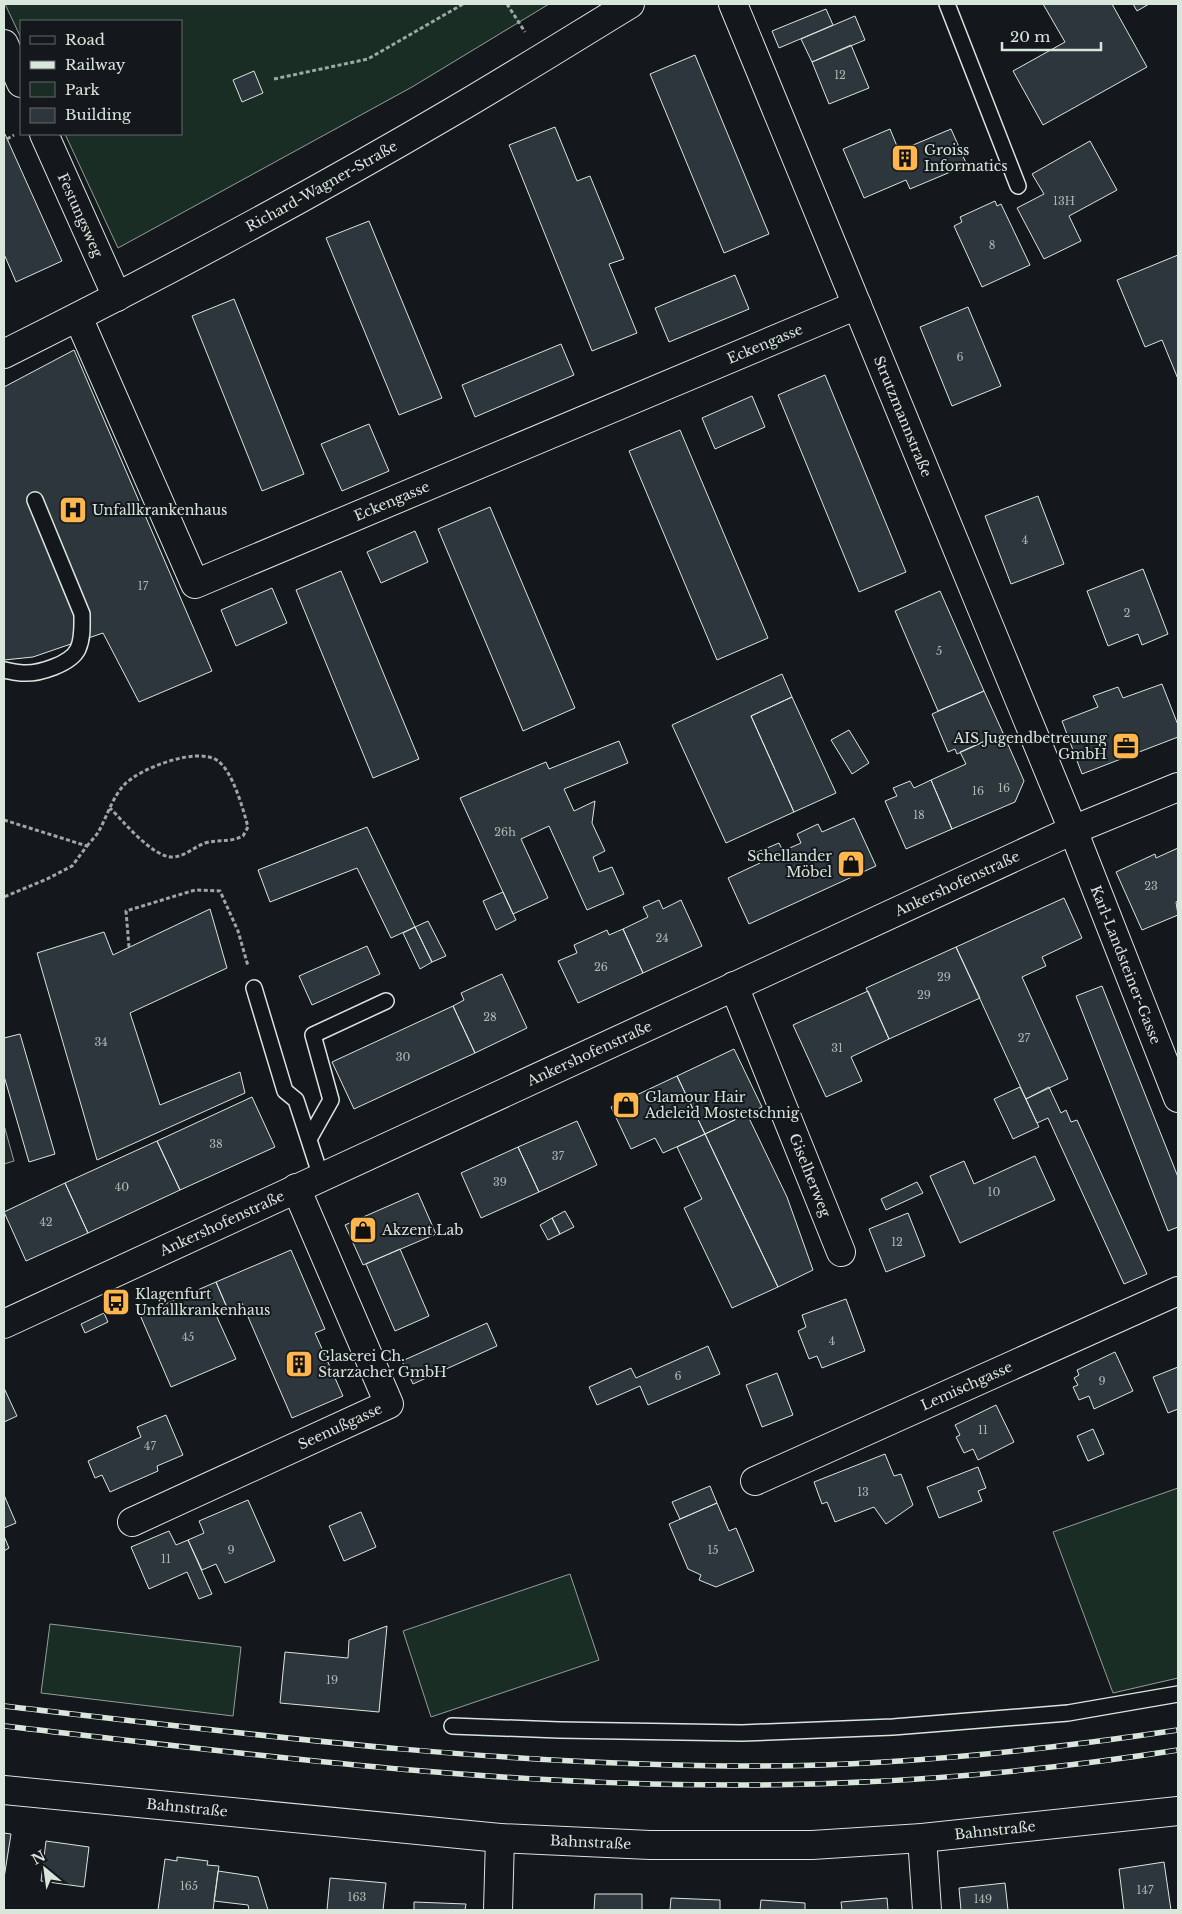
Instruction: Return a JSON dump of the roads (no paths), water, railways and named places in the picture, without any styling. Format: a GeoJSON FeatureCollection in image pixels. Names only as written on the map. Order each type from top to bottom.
{"type":"FeatureCollection","features":[{"type":"Feature","properties":{"kind":"street","name":"Richard-Wagner-Straße"},"geometry":{"type":"LineString","coordinates":[[4,354],[117,297],[312,192],[444,116],[630,4]]}},
{"type":"Feature","properties":{"kind":"street","name":"Strutzmannstraße"},"geometry":{"type":"LineString","coordinates":[[733,4],[1073,830]]}},
{"type":"Feature","properties":{"kind":"street"},"geometry":{"type":"LineString","coordinates":[[4,44],[20,81]]}},
{"type":"Feature","properties":{"kind":"street","name":"Festungsweg"},"geometry":{"type":"LineString","coordinates":[[44,135],[117,297]]}},
{"type":"Feature","properties":{"kind":"street","name":"Eckengasse"},"geometry":{"type":"LineString","coordinates":[[78,317],[195,584],[857,305]]}},
{"type":"Feature","properties":{"kind":"street","name":"Ankershofenstraße"},"geometry":{"type":"LineString","coordinates":[[4,1324],[1073,830],[1178,787]]}},
{"type":"Feature","properties":{"kind":"street","name":"Karl-Landsteiner-Gasse"},"geometry":{"type":"LineString","coordinates":[[1073,830],[1178,1098]]}},
{"type":"Feature","properties":{"kind":"street","name":"Giselherweg"},"geometry":{"type":"LineString","coordinates":[[734,986],[841,1252]]}},
{"type":"Feature","properties":{"kind":"street","name":"Seenußgasse"},"geometry":{"type":"LineString","coordinates":[[132,1522],[389,1404],[296,1188]]}},
{"type":"Feature","properties":{"kind":"street","name":"Lemischgasse"},"geometry":{"type":"LineString","coordinates":[[755,1481],[1178,1291]]}},
{"type":"Feature","properties":{"kind":"street","name":"Bahnstraße"},"geometry":{"type":"LineString","coordinates":[[4,1790],[500,1838],[650,1845],[812,1845],[922,1838],[1178,1811]]}},
{"type":"Feature","properties":{"kind":"street"},"geometry":{"type":"LineString","coordinates":[[498,1910],[500,1838]]}},
{"type":"Feature","properties":{"kind":"street"},"geometry":{"type":"LineString","coordinates":[[922,1838],[927,1910]]}},
{"type":"Feature","properties":{"kind":"lane"},"geometry":{"type":"LineString","coordinates":[[947,4],[1018,186]]}},
{"type":"Feature","properties":{"kind":"lane"},"geometry":{"type":"LineString","coordinates":[[4,670],[25,674],[66,662],[78,649],[82,632],[82,614],[35,500]]}},
{"type":"Feature","properties":{"kind":"lane"},"geometry":{"type":"LineString","coordinates":[[254,988],[285,1090],[296,1100],[321,1177]]}},
{"type":"Feature","properties":{"kind":"lane"},"geometry":{"type":"LineString","coordinates":[[309,1139],[331,1100],[313,1035],[386,1001]]}},
{"type":"Feature","properties":{"kind":"lane"},"geometry":{"type":"LineString","coordinates":[[452,1726],[742,1733],[893,1727],[1068,1713],[1178,1694]]}},
{"type":"Feature","properties":{"kind":"railway"},"geometry":{"type":"LineString","coordinates":[[4,1706],[378,1747],[472,1755],[660,1765],[807,1765],[914,1760],[1020,1751],[1178,1730]]}},
{"type":"Feature","properties":{"kind":"railway"},"geometry":{"type":"LineString","coordinates":[[4,1726],[378,1767],[565,1781],[659,1784],[807,1784],[913,1779],[1073,1765],[1178,1750]]}},
{"type":"Feature","properties":{"kind":"place","name":"Groiss Informatics"},"geometry":{"type":"Point","coordinates":[905,158]}},
{"type":"Feature","properties":{"kind":"place","name":"Unfallkrankenhaus"},"geometry":{"type":"Point","coordinates":[73,510]}},
{"type":"Feature","properties":{"kind":"place","name":"AIS Jugendbetreuung GmbH"},"geometry":{"type":"Point","coordinates":[1126,746]}},
{"type":"Feature","properties":{"kind":"place","name":"Schellander Möbel"},"geometry":{"type":"Point","coordinates":[851,864]}},
{"type":"Feature","properties":{"kind":"place","name":"Glamour Hair Adeleid Mostetschnig"},"geometry":{"type":"Point","coordinates":[626,1105]}},
{"type":"Feature","properties":{"kind":"place","name":"Akzent Lab"},"geometry":{"type":"Point","coordinates":[363,1230]}},
{"type":"Feature","properties":{"kind":"place","name":"Klagenfurt Unfallkrankenhaus"},"geometry":{"type":"Point","coordinates":[116,1302]}},
{"type":"Feature","properties":{"kind":"place","name":"Glaserei Ch. Starzacher GmbH"},"geometry":{"type":"Point","coordinates":[299,1364]}}]}
